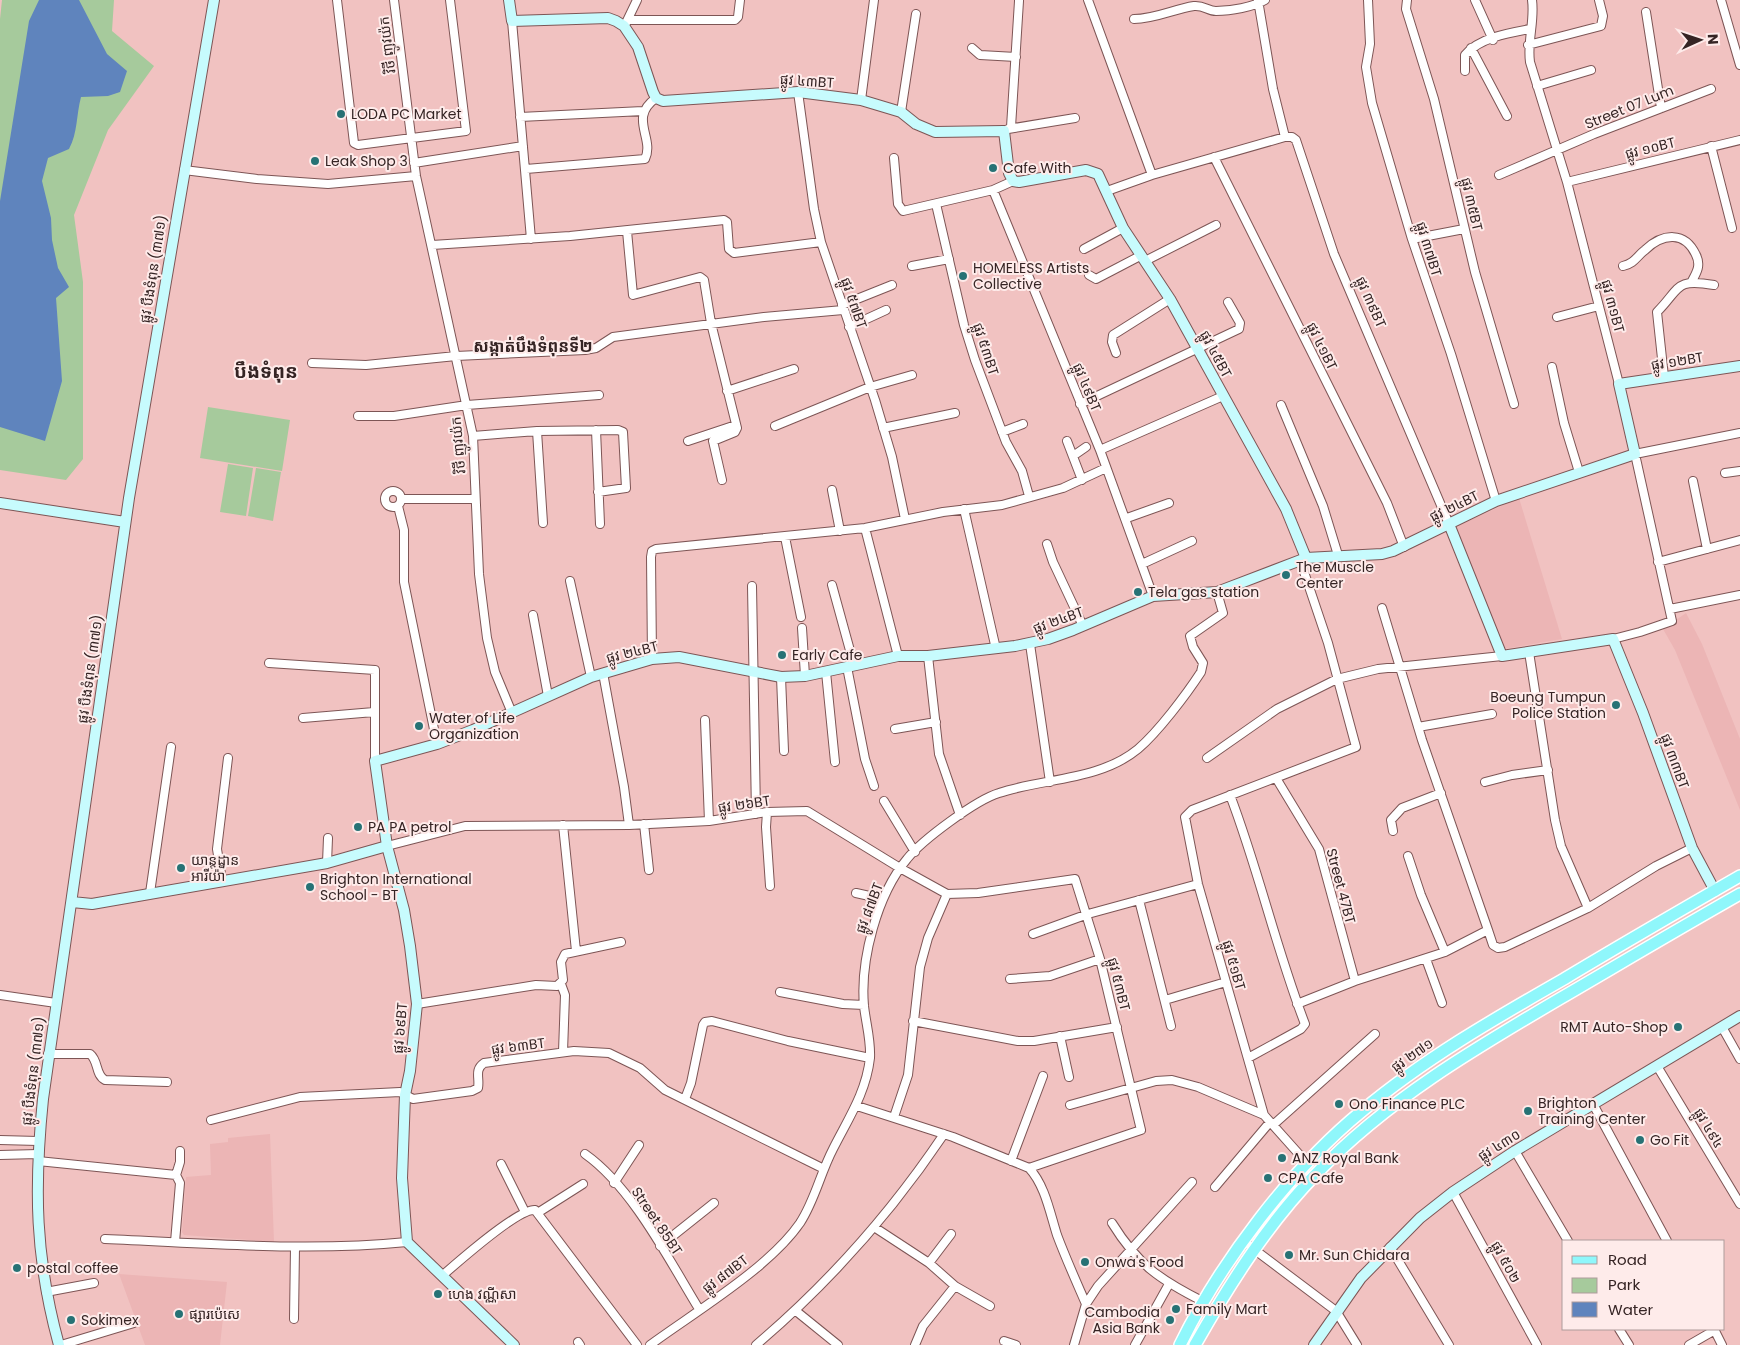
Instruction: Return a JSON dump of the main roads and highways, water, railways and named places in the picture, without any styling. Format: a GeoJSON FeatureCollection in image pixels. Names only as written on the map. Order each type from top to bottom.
{"type":"FeatureCollection","features":[{"type":"Feature","properties":{"kind":"main road","name":"ផ្លូវ ២៧១"},"geometry":{"type":"LineString","coordinates":[[1180,1345],[1204,1302],[1243,1241],[1306,1162],[1361,1112],[1426,1061],[1740,876]]}},
{"type":"Feature","properties":{"kind":"main road","name":"ផ្លូវ ២៧១"},"geometry":{"type":"LineString","coordinates":[[1195,1345],[1255,1250],[1316,1174],[1371,1122],[1435,1074],[1740,894]]}},
{"type":"Feature","properties":{"kind":"water"},"geometry":{"type":"Polygon","coordinates":[[[39,0],[79,0],[107,54],[127,71],[120,92],[108,96],[81,97],[72,143],[69,149],[48,158],[42,181],[51,218],[52,240],[58,268],[69,287],[56,298],[62,381],[45,441],[0,427],[0,201],[29,21],[39,0]]]}},
{"type":"Feature","properties":{"kind":"place","name":"LODA PC Market"},"geometry":{"type":"Point","coordinates":[341,114]}},
{"type":"Feature","properties":{"kind":"place","name":"Leak Shop 3"},"geometry":{"type":"Point","coordinates":[315,161]}},
{"type":"Feature","properties":{"kind":"place","name":"Cafe With"},"geometry":{"type":"Point","coordinates":[993,168]}},
{"type":"Feature","properties":{"kind":"place","name":"HOMELESS Artists Collective"},"geometry":{"type":"Point","coordinates":[963,276]}},
{"type":"Feature","properties":{"kind":"place","name":"The Muscle Center"},"geometry":{"type":"Point","coordinates":[1286,575]}},
{"type":"Feature","properties":{"kind":"place","name":"Tela gas station"},"geometry":{"type":"Point","coordinates":[1138,592]}},
{"type":"Feature","properties":{"kind":"place","name":"Early Cafe"},"geometry":{"type":"Point","coordinates":[782,655]}},
{"type":"Feature","properties":{"kind":"place","name":"Boeung Tumpun Police Station"},"geometry":{"type":"Point","coordinates":[1616,705]}},
{"type":"Feature","properties":{"kind":"place","name":"Water of Life Organization"},"geometry":{"type":"Point","coordinates":[419,726]}},
{"type":"Feature","properties":{"kind":"place","name":"PA PA petrol"},"geometry":{"type":"Point","coordinates":[358,827]}},
{"type":"Feature","properties":{"kind":"place","name":"យាន្ដដ្ឋាន អារីយ៉ា"},"geometry":{"type":"Point","coordinates":[181,868]}},
{"type":"Feature","properties":{"kind":"place","name":"Brighton International School - BT"},"geometry":{"type":"Point","coordinates":[310,887]}},
{"type":"Feature","properties":{"kind":"place","name":"RMT Auto-Shop"},"geometry":{"type":"Point","coordinates":[1678,1027]}},
{"type":"Feature","properties":{"kind":"place","name":"Ono Finance PLC"},"geometry":{"type":"Point","coordinates":[1339,1104]}},
{"type":"Feature","properties":{"kind":"place","name":"Brighton Training Center"},"geometry":{"type":"Point","coordinates":[1528,1111]}},
{"type":"Feature","properties":{"kind":"place","name":"Go Fit"},"geometry":{"type":"Point","coordinates":[1640,1140]}},
{"type":"Feature","properties":{"kind":"place","name":"ANZ Royal Bank"},"geometry":{"type":"Point","coordinates":[1282,1158]}},
{"type":"Feature","properties":{"kind":"place","name":"CPA Cafe"},"geometry":{"type":"Point","coordinates":[1268,1178]}},
{"type":"Feature","properties":{"kind":"place","name":"Mr. Sun Chidara"},"geometry":{"type":"Point","coordinates":[1289,1255]}},
{"type":"Feature","properties":{"kind":"place","name":"Onwa's Food"},"geometry":{"type":"Point","coordinates":[1085,1262]}},
{"type":"Feature","properties":{"kind":"place","name":"postal coffee"},"geometry":{"type":"Point","coordinates":[17,1268]}},
{"type":"Feature","properties":{"kind":"place","name":"ហេង វណ្ណីសា"},"geometry":{"type":"Point","coordinates":[438,1294]}},
{"type":"Feature","properties":{"kind":"place","name":"Family Mart"},"geometry":{"type":"Point","coordinates":[1176,1309]}},
{"type":"Feature","properties":{"kind":"place","name":"ផ្សារប៉េសេ"},"geometry":{"type":"Point","coordinates":[179,1314]}},
{"type":"Feature","properties":{"kind":"place","name":"Sokimex"},"geometry":{"type":"Point","coordinates":[71,1320]}},
{"type":"Feature","properties":{"kind":"place","name":"Cambodia Asia Bank"},"geometry":{"type":"Point","coordinates":[1170,1320]}},
{"type":"Feature","properties":{"kind":"district","name":"សង្កាត់បឹងទំពុនទី២"},"geometry":{"type":"Point","coordinates":[533,346]}},
{"type":"Feature","properties":{"kind":"district","name":"បឹងទំពុន"},"geometry":{"type":"Point","coordinates":[266,371]}}]}
